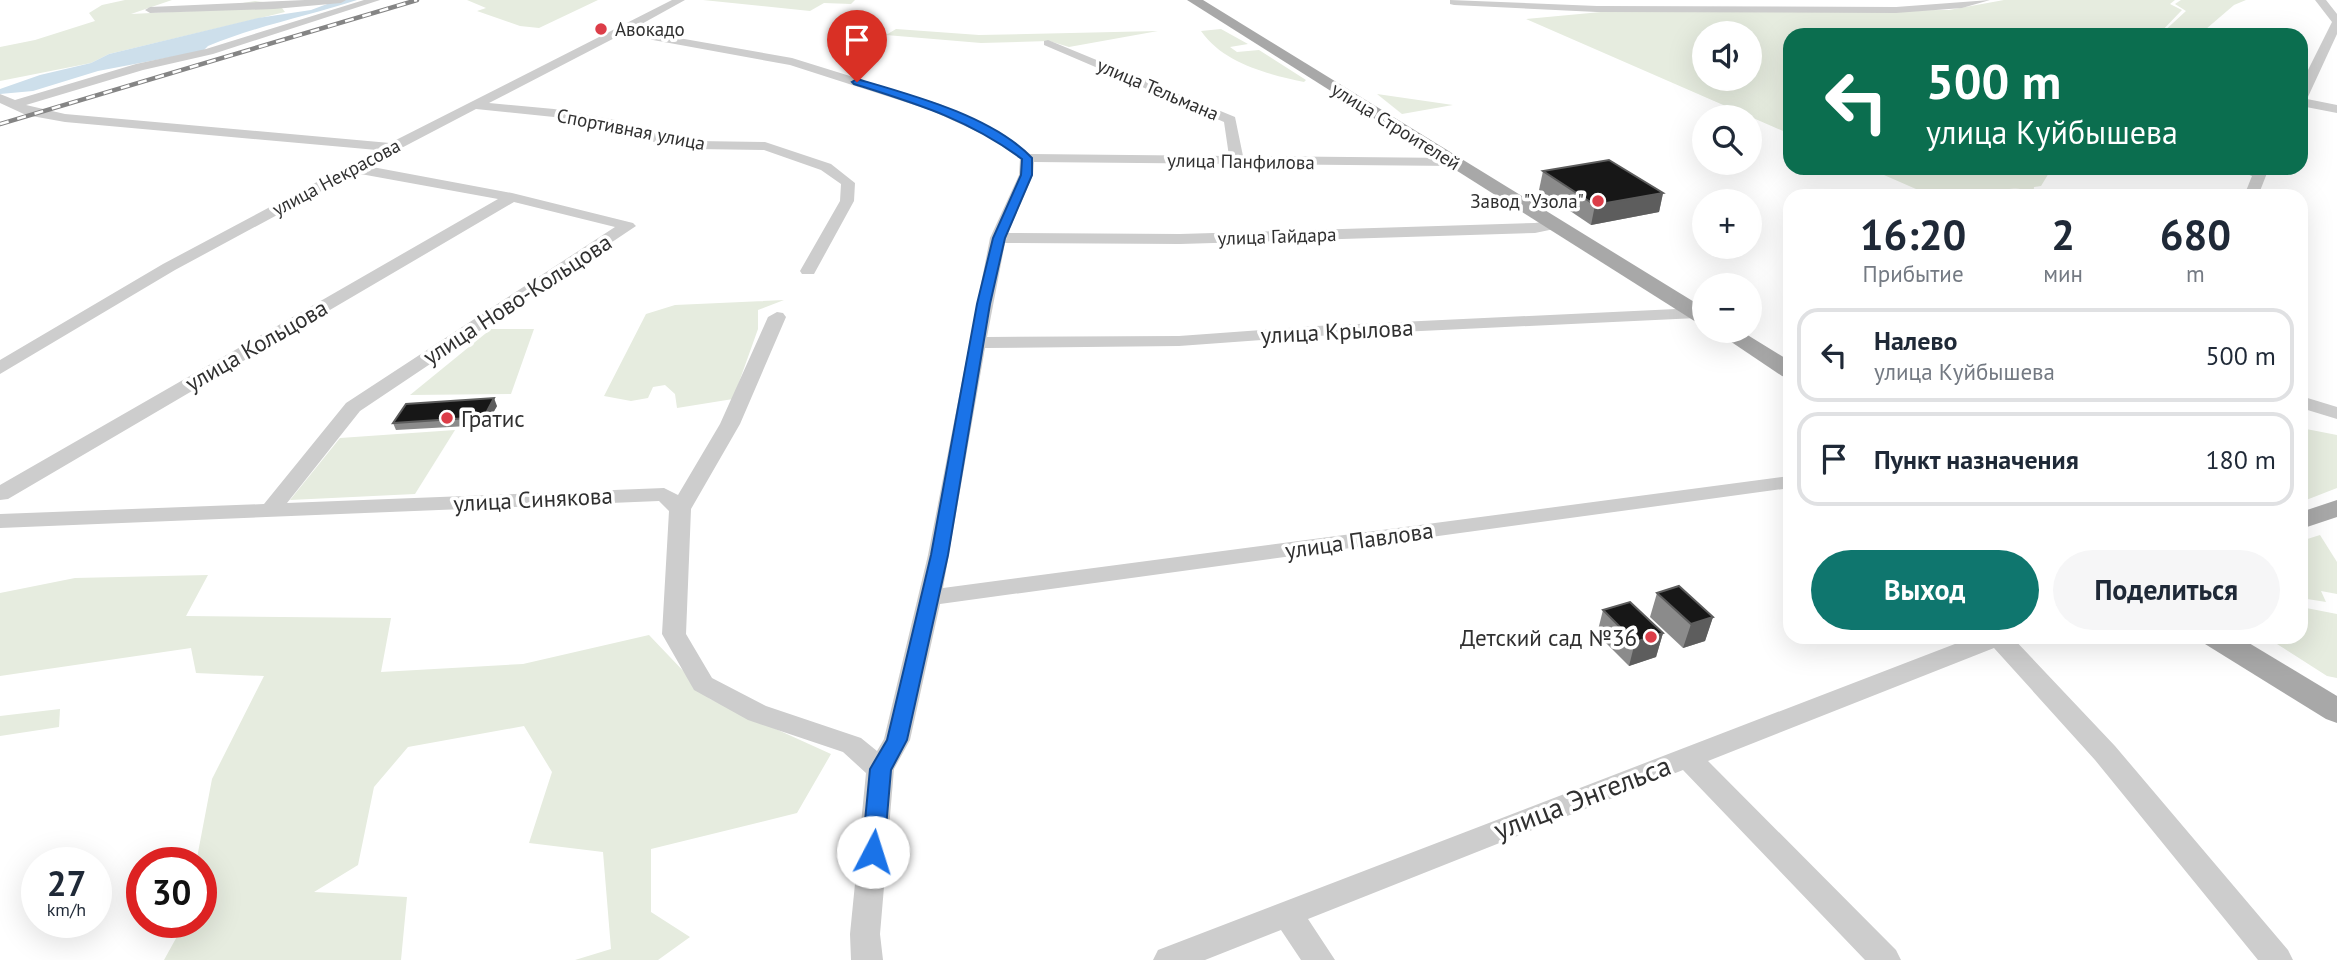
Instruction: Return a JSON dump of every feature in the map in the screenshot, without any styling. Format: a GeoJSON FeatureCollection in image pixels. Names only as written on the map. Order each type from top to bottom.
{"type":"FeatureCollection","features":[{"type":"Feature","properties":{"kind":"main road","name":"улица Строителей"},"geometry":{"type":"LineString","coordinates":[[1194,0],[1692,309]]}},
{"type":"Feature","properties":{"kind":"main road"},"geometry":{"type":"LineString","coordinates":[[1745,343],[1783,367]]}},
{"type":"Feature","properties":{"kind":"main road"},"geometry":{"type":"LineString","coordinates":[[2308,518],[2337,508]]}},
{"type":"Feature","properties":{"kind":"main road"},"geometry":{"type":"LineString","coordinates":[[2228,644],[2325,703]]}},
{"type":"Feature","properties":{"kind":"main road"},"geometry":{"type":"LineString","coordinates":[[2255,644],[2325,703]]}},
{"type":"Feature","properties":{"kind":"street"},"geometry":{"type":"LineString","coordinates":[[150,10],[343,0]]}},
{"type":"Feature","properties":{"kind":"street"},"geometry":{"type":"LineString","coordinates":[[15,104],[139,66],[209,52],[375,0]]}},
{"type":"Feature","properties":{"kind":"street","name":"улица Некрасова"},"geometry":{"type":"LineString","coordinates":[[0,368],[169,267],[392,147],[680,0]]}},
{"type":"Feature","properties":{"kind":"street"},"geometry":{"type":"LineString","coordinates":[[1895,0],[1921,9]]}},
{"type":"Feature","properties":{"kind":"street"},"geometry":{"type":"LineString","coordinates":[[1460,1],[1491,5],[1597,9],[1921,9],[1985,0]]}},
{"type":"Feature","properties":{"kind":"street"},"geometry":{"type":"LineString","coordinates":[[2308,86],[2336,28],[2320,0]]}},
{"type":"Feature","properties":{"kind":"street"},"geometry":{"type":"LineString","coordinates":[[630,26],[653,37],[792,62],[934,107],[994,134],[1027,158],[1026,175],[999,238],[939,555],[897,740],[880,769],[865,934],[867,960]]}},
{"type":"Feature","properties":{"kind":"street","name":"улица Тельмана"},"geometry":{"type":"LineString","coordinates":[[1048,43],[1230,120],[1237,161]]}},
{"type":"Feature","properties":{"kind":"street"},"geometry":{"type":"LineString","coordinates":[[0,98],[36,113],[65,118],[392,147]]}},
{"type":"Feature","properties":{"kind":"street"},"geometry":{"type":"LineString","coordinates":[[2308,102],[2337,109]]}},
{"type":"Feature","properties":{"kind":"street","name":"Спортивная улица"},"geometry":{"type":"LineString","coordinates":[[475,105],[554,113],[615,124],[654,138],[696,145],[765,146],[826,167],[849,183],[847,201],[808,271]]}},
{"type":"Feature","properties":{"kind":"street","name":"улица Панфилова"},"geometry":{"type":"LineString","coordinates":[[1027,158],[1455,162]]}},
{"type":"Feature","properties":{"kind":"street","name":"улица Ново-Кольцова"},"geometry":{"type":"LineString","coordinates":[[270,511],[353,407],[628,226],[512,197],[354,167]]}},
{"type":"Feature","properties":{"kind":"street","name":"улица Кольцова"},"geometry":{"type":"LineString","coordinates":[[0,494],[512,197]]}},
{"type":"Feature","properties":{"kind":"street","name":"улица Гайдара"},"geometry":{"type":"LineString","coordinates":[[999,238],[1180,239],[1509,229],[1554,225]]}},
{"type":"Feature","properties":{"kind":"street","name":"улица Крылова"},"geometry":{"type":"LineString","coordinates":[[977,343],[1179,341],[1316,331],[1692,315]]}},
{"type":"Feature","properties":{"kind":"street"},"geometry":{"type":"LineString","coordinates":[[777,317],[730,424],[680,509],[674,634],[703,684],[757,713],[852,745],[880,769]]}},
{"type":"Feature","properties":{"kind":"street"},"geometry":{"type":"LineString","coordinates":[[2308,404],[2337,413]]}},
{"type":"Feature","properties":{"kind":"street","name":"улица Павлова"},"geometry":{"type":"LineString","coordinates":[[928,598],[1783,483]]}},
{"type":"Feature","properties":{"kind":"street","name":"улица Синякова"},"geometry":{"type":"LineString","coordinates":[[0,521],[664,494],[680,509]]}},
{"type":"Feature","properties":{"kind":"street","name":"улица Энгельса"},"geometry":{"type":"LineString","coordinates":[[1169,960],[1686,756],[1980,644]]}},
{"type":"Feature","properties":{"kind":"street"},"geometry":{"type":"LineString","coordinates":[[2004,644],[2105,753],[2277,960]]}},
{"type":"Feature","properties":{"kind":"street"},"geometry":{"type":"LineString","coordinates":[[1686,756],[1885,960]]}},
{"type":"Feature","properties":{"kind":"street"},"geometry":{"type":"LineString","coordinates":[[1286,913],[1319,960]]}},
{"type":"Feature","properties":{"kind":"shaded area"},"geometry":{"type":"Polygon","coordinates":[[[125,0],[172,0],[131,14],[193,11],[255,1],[279,4],[285,12],[109,54],[91,63],[0,81],[0,47],[35,40],[95,21],[89,13],[102,5],[125,0]]]}},
{"type":"Feature","properties":{"kind":"shaded area"},"geometry":{"type":"Polygon","coordinates":[[[467,0],[598,0],[539,28],[520,26],[477,11],[486,8],[467,0]]]}},
{"type":"Feature","properties":{"kind":"shaded area"},"geometry":{"type":"Polygon","coordinates":[[[703,0],[855,0],[851,4],[824,3],[810,11],[703,0]]]}},
{"type":"Feature","properties":{"kind":"shaded area"},"geometry":{"type":"Polygon","coordinates":[[[2004,0],[2175,0],[2170,4],[2182,10],[2165,28],[1783,28],[1783,131],[1762,122],[1762,105],[1723,105],[1526,19],[1601,12],[1949,10],[2004,0]]]}},
{"type":"Feature","properties":{"kind":"shaded area"},"geometry":{"type":"Polygon","coordinates":[[[2181,0],[2246,0],[2234,5],[2207,28],[2168,28],[2186,11],[2175,4],[2181,0]]]}},
{"type":"Feature","properties":{"kind":"shaded area"},"geometry":{"type":"Polygon","coordinates":[[[896,29],[979,35],[1158,31],[1069,47],[1049,41],[981,43],[886,35],[896,29]]]}},
{"type":"Feature","properties":{"kind":"shaded area"},"geometry":{"type":"Polygon","coordinates":[[[1221,29],[1248,44],[1230,47],[1237,52],[1259,50],[1306,80],[1304,82],[1290,79],[1234,60],[1201,31],[1221,29]]]}},
{"type":"Feature","properties":{"kind":"shaded area"},"geometry":{"type":"Polygon","coordinates":[[[1377,94],[1453,105],[1402,114],[1377,94]]]}},
{"type":"Feature","properties":{"kind":"shaded area"},"geometry":{"type":"Polygon","coordinates":[[[1884,175],[2048,175],[2041,186],[2034,189],[1916,189],[1884,175]]]}},
{"type":"Feature","properties":{"kind":"shaded area"},"geometry":{"type":"Polygon","coordinates":[[[784,300],[758,310],[758,329],[733,399],[677,408],[675,394],[665,385],[653,387],[648,398],[631,401],[604,396],[646,314],[675,305],[784,300]]]}},
{"type":"Feature","properties":{"kind":"shaded area"},"geometry":{"type":"Polygon","coordinates":[[[491,329],[534,329],[511,394],[410,395],[491,329]]]}},
{"type":"Feature","properties":{"kind":"shaded area"},"geometry":{"type":"Polygon","coordinates":[[[2308,429],[2337,435],[2337,488],[2308,499],[2308,429]]]}},
{"type":"Feature","properties":{"kind":"shaded area"},"geometry":{"type":"Polygon","coordinates":[[[455,430],[415,494],[290,500],[340,438],[455,430]]]}},
{"type":"Feature","properties":{"kind":"shaded area"},"geometry":{"type":"Polygon","coordinates":[[[2320,535],[2337,562],[2337,594],[2321,591],[2326,602],[2308,599],[2308,539],[2320,535]]]}},
{"type":"Feature","properties":{"kind":"shaded area"},"geometry":{"type":"Polygon","coordinates":[[[208,575],[186,616],[391,618],[381,672],[523,664],[649,635],[710,699],[831,754],[797,813],[651,849],[651,912],[690,937],[658,960],[575,960],[611,949],[603,852],[529,843],[552,772],[524,726],[408,747],[374,787],[358,865],[314,892],[407,897],[401,960],[164,960],[176,938],[217,938],[217,847],[199,847],[212,779],[264,676],[196,673],[191,648],[0,676],[0,593],[75,578],[208,575]]]}},
{"type":"Feature","properties":{"kind":"shaded area"},"geometry":{"type":"Polygon","coordinates":[[[2308,608],[2337,614],[2337,678],[2327,676],[2277,644],[2308,644],[2308,608]]]}},
{"type":"Feature","properties":{"kind":"shaded area"},"geometry":{"type":"Polygon","coordinates":[[[60,709],[59,727],[0,736],[0,716],[60,709]]]}},
{"type":"Feature","properties":{"kind":"water"},"geometry":{"type":"Polygon","coordinates":[[[338,0],[357,0],[245,33],[208,46],[203,51],[98,71],[33,91],[0,94],[0,89],[40,75],[91,63],[109,54],[258,18],[311,10],[338,0]]]}},
{"type":"Feature","properties":{"kind":"building"},"geometry":{"type":"Polygon","coordinates":[[[1609,160],[1663,193],[1595,205],[1543,171],[1609,160]]]}},
{"type":"Feature","properties":{"kind":"building"},"geometry":{"type":"Polygon","coordinates":[[[494,398],[484,417],[393,423],[406,404],[494,398]]]}},
{"type":"Feature","properties":{"kind":"building"},"geometry":{"type":"Polygon","coordinates":[[[1679,586],[1713,617],[1691,624],[1657,593],[1679,586]]]}},
{"type":"Feature","properties":{"kind":"building"},"geometry":{"type":"Polygon","coordinates":[[[1630,602],[1663,633],[1635,642],[1603,610],[1630,602]]]}},
{"type":"Feature","properties":{"kind":"railway"},"geometry":{"type":"LineString","coordinates":[[0,124],[417,0]]}},
{"type":"Feature","properties":{"kind":"place","name":"Авокадо"},"geometry":{"type":"Point","coordinates":[601,29]}},
{"type":"Feature","properties":{"kind":"place","name":"Завод \"Узола\""},"geometry":{"type":"Point","coordinates":[1598,201]}},
{"type":"Feature","properties":{"kind":"place","name":"Гратис"},"geometry":{"type":"Point","coordinates":[447,418]}},
{"type":"Feature","properties":{"kind":"place","name":"Детский сад №36"},"geometry":{"type":"Point","coordinates":[1651,637]}},
{"type":"Feature","properties":{"kind":"route"},"geometry":{"type":"LineString","coordinates":[[857,82],[934,107],[994,134],[1027,158],[1026,175],[999,238],[984,304],[939,555],[897,740],[880,769],[873,852]]}}]}
